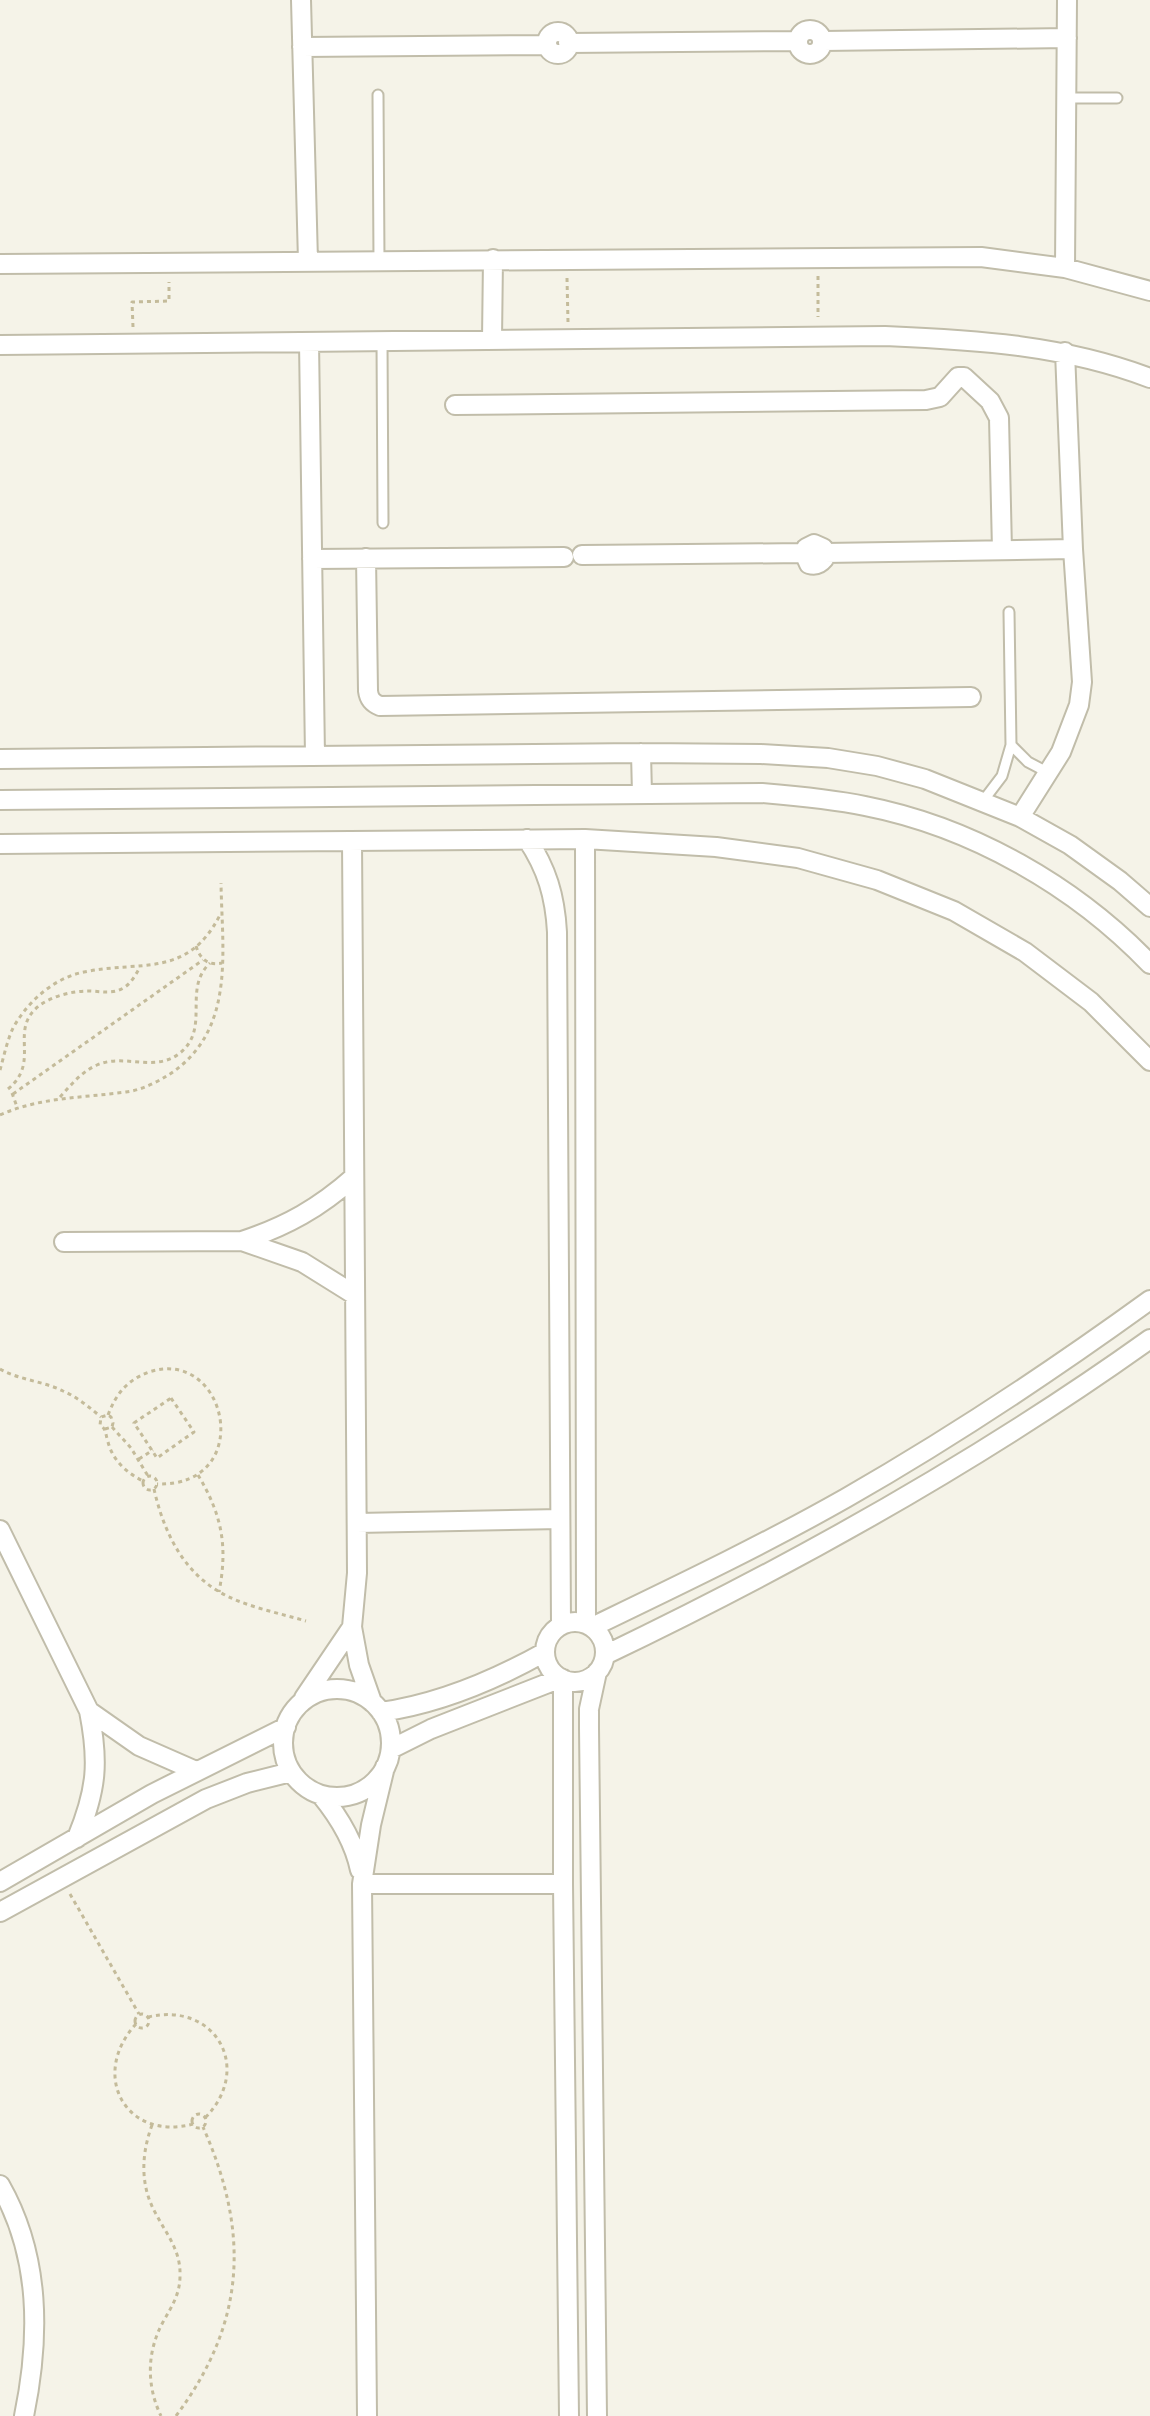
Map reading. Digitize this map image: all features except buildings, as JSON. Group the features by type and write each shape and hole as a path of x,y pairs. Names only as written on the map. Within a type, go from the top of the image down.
{"street":[{"path":"301,0 308,261"},
{"path":"1065,268 1067,0"},
{"path":"302,47 547,45 558,54 567,49 568,43 798,41 800,48 811,54 817,52 823,41 1067,38"},
{"path":"0,264 981,257 1065,268 1150,291"},
{"path":"492,339 493,259"},
{"path":"0,345 885,336 979,340 1065,352 1119,366 1150,378"},
{"path":"309,342 315,756"},
{"path":"1020,817 1049,773 1071,727 1079,705 1082,682 1065,352"},
{"path":"455,405 933,399 940,397 958,377 964,377 990,401 999,418 1002,550"},
{"path":"312,559 804,553 809,564 815,565 820,563 825,553 1073,549"},
{"path":"366,558 368,691 369,698 380,706 971,697"},
{"path":"641,753 642,794"},
{"path":"0,759 641,753 828,758 877,766 925,779 1020,817 1070,845 1150,907"},
{"path":"0,800 762,793 822,798 867,806 940,827 997,853 1047,881 1094,914 1150,964"},
{"path":"527,839 541,860 556,907 561,1625"},
{"path":"585,839 589,1625"},
{"path":"0,844 585,839 716,847 798,858 877,880 954,911 1025,952 1091,1002 1150,1061"},
{"path":"352,841 357,1523 352,1627 359,1665 377,1707 388,1723 388,1758 371,1825 362,1884"},
{"path":"64,1242 242,1241 303,1217 330,1199 354,1177"},
{"path":"242,1241 302,1262 355,1295"},
{"path":"589,1625 762,1543 859,1490 1007,1400 1150,1300"},
{"path":"352,1627 296,1708 286,1727 283,1742 291,1772 310,1790 321,1795 351,1795 365,1789 377,1780 388,1758 431,1729 562,1679 581,1681 601,1664 863,1522 1029,1422 1150,1339"},
{"path":"357,1523 560,1519"},
{"path":"0,1530 89,1711 95,1743 95,1776 89,1808 77,1838"},
{"path":"562,1679 552,1672 547,1663 546,1641 561,1625 577,1622 589,1625 600,1634 604,1644 590,1700 589,1728 597,2416"},
{"path":"296,1708 309,1697 325,1690 358,1693 377,1707 409,1707 506,1672 545,1652"},
{"path":"562,1679 569,2416"},
{"path":"89,1711 139,1746 196,1771"},
{"path":"0,1882 196,1771 286,1727"},
{"path":"0,1912 206,1799 247,1783 291,1772"},
{"path":"321,1795 337,1814 349,1836 358,1859 362,1884 367,2416"},
{"path":"362,1884 563,1884"},
{"path":"0,2185 18,2223 29,2259 34,2296 32,2377 24,2416"}],"lane":[{"path":"378,95 379,260"},
{"path":"1066,98 1117,98"},
{"path":"382,341 383,523"},
{"path":"983,801 1002,776 1011,745 1009,612"},
{"path":"1011,745 1028,762 1049,773"}],"path":[{"path":"818,257 818,336"},
{"path":"566,259 568,338"},
{"path":"133,336 132,302 169,301 168,262"},
{"path":"0,1115 17,1107 59,1099 130,1092 157,1082 181,1067 201,1045 215,1020 222,992 221,883"},
{"path":"0,1070 12,1030 24,1010 40,993 60,980 82,972 160,965 179,957 196,946 222,912"},
{"path":"196,946 203,960 222,963"},
{"path":"13,1094 203,960"},
{"path":"59,1099 85,1071 106,1061 157,1063 179,1054 193,1036 198,1012 195,987 210,963"},
{"path":"8,1089 23,1073 26,1026 39,1006 70,993 114,992 124,988 140,967"},
{"path":"3,1085 13,1094 17,1107"},
{"path":"0,1369 62,1391 83,1402 101,1417"},
{"path":"108,1415 114,1399 125,1385 155,1370 172,1370 189,1375 203,1384 214,1398 221,1414 222,1431 215,1455 198,1475 185,1481 157,1484"},
{"path":"171,1398 194,1432 157,1458 153,1450 134,1423 171,1398"},
{"path":"101,1417 108,1415"},
{"path":"108,1415 113,1420 112,1427 139,1459 148,1476"},
{"path":"101,1417 100,1425 105,1429 108,1442 121,1466 143,1481 146,1489 154,1489"},
{"path":"105,1429 112,1427"},
{"path":"139,1459 153,1450"},
{"path":"198,1475 211,1496 224,1543 224,1568 219,1592"},
{"path":"143,1481 148,1476"},
{"path":"148,1476 155,1477 157,1484 154,1489 169,1537 199,1577 219,1592 306,1621"},
{"path":"62,1880 139,2014 148,2017 177,2014 192,2018 216,2036 227,2064 223,2094 216,2108 205,2118 203,2127 219,2163 230,2201 234,2240 233,2279 226,2318 213,2356 195,2391 176,2416"},
{"path":"139,2014 135,2018 136,2024 142,2028 146,2027 148,2017"},
{"path":"136,2024 124,2037 116,2053 116,2088 124,2104 152,2125 179,2128 193,2124"},
{"path":"193,2124 197,2115 205,2118"},
{"path":"193,2124 197,2128 203,2127"},
{"path":"152,2125 146,2141 144,2178 155,2212 179,2258 180,2275 178,2292 154,2341 150,2362 155,2404 161,2416"}]}
